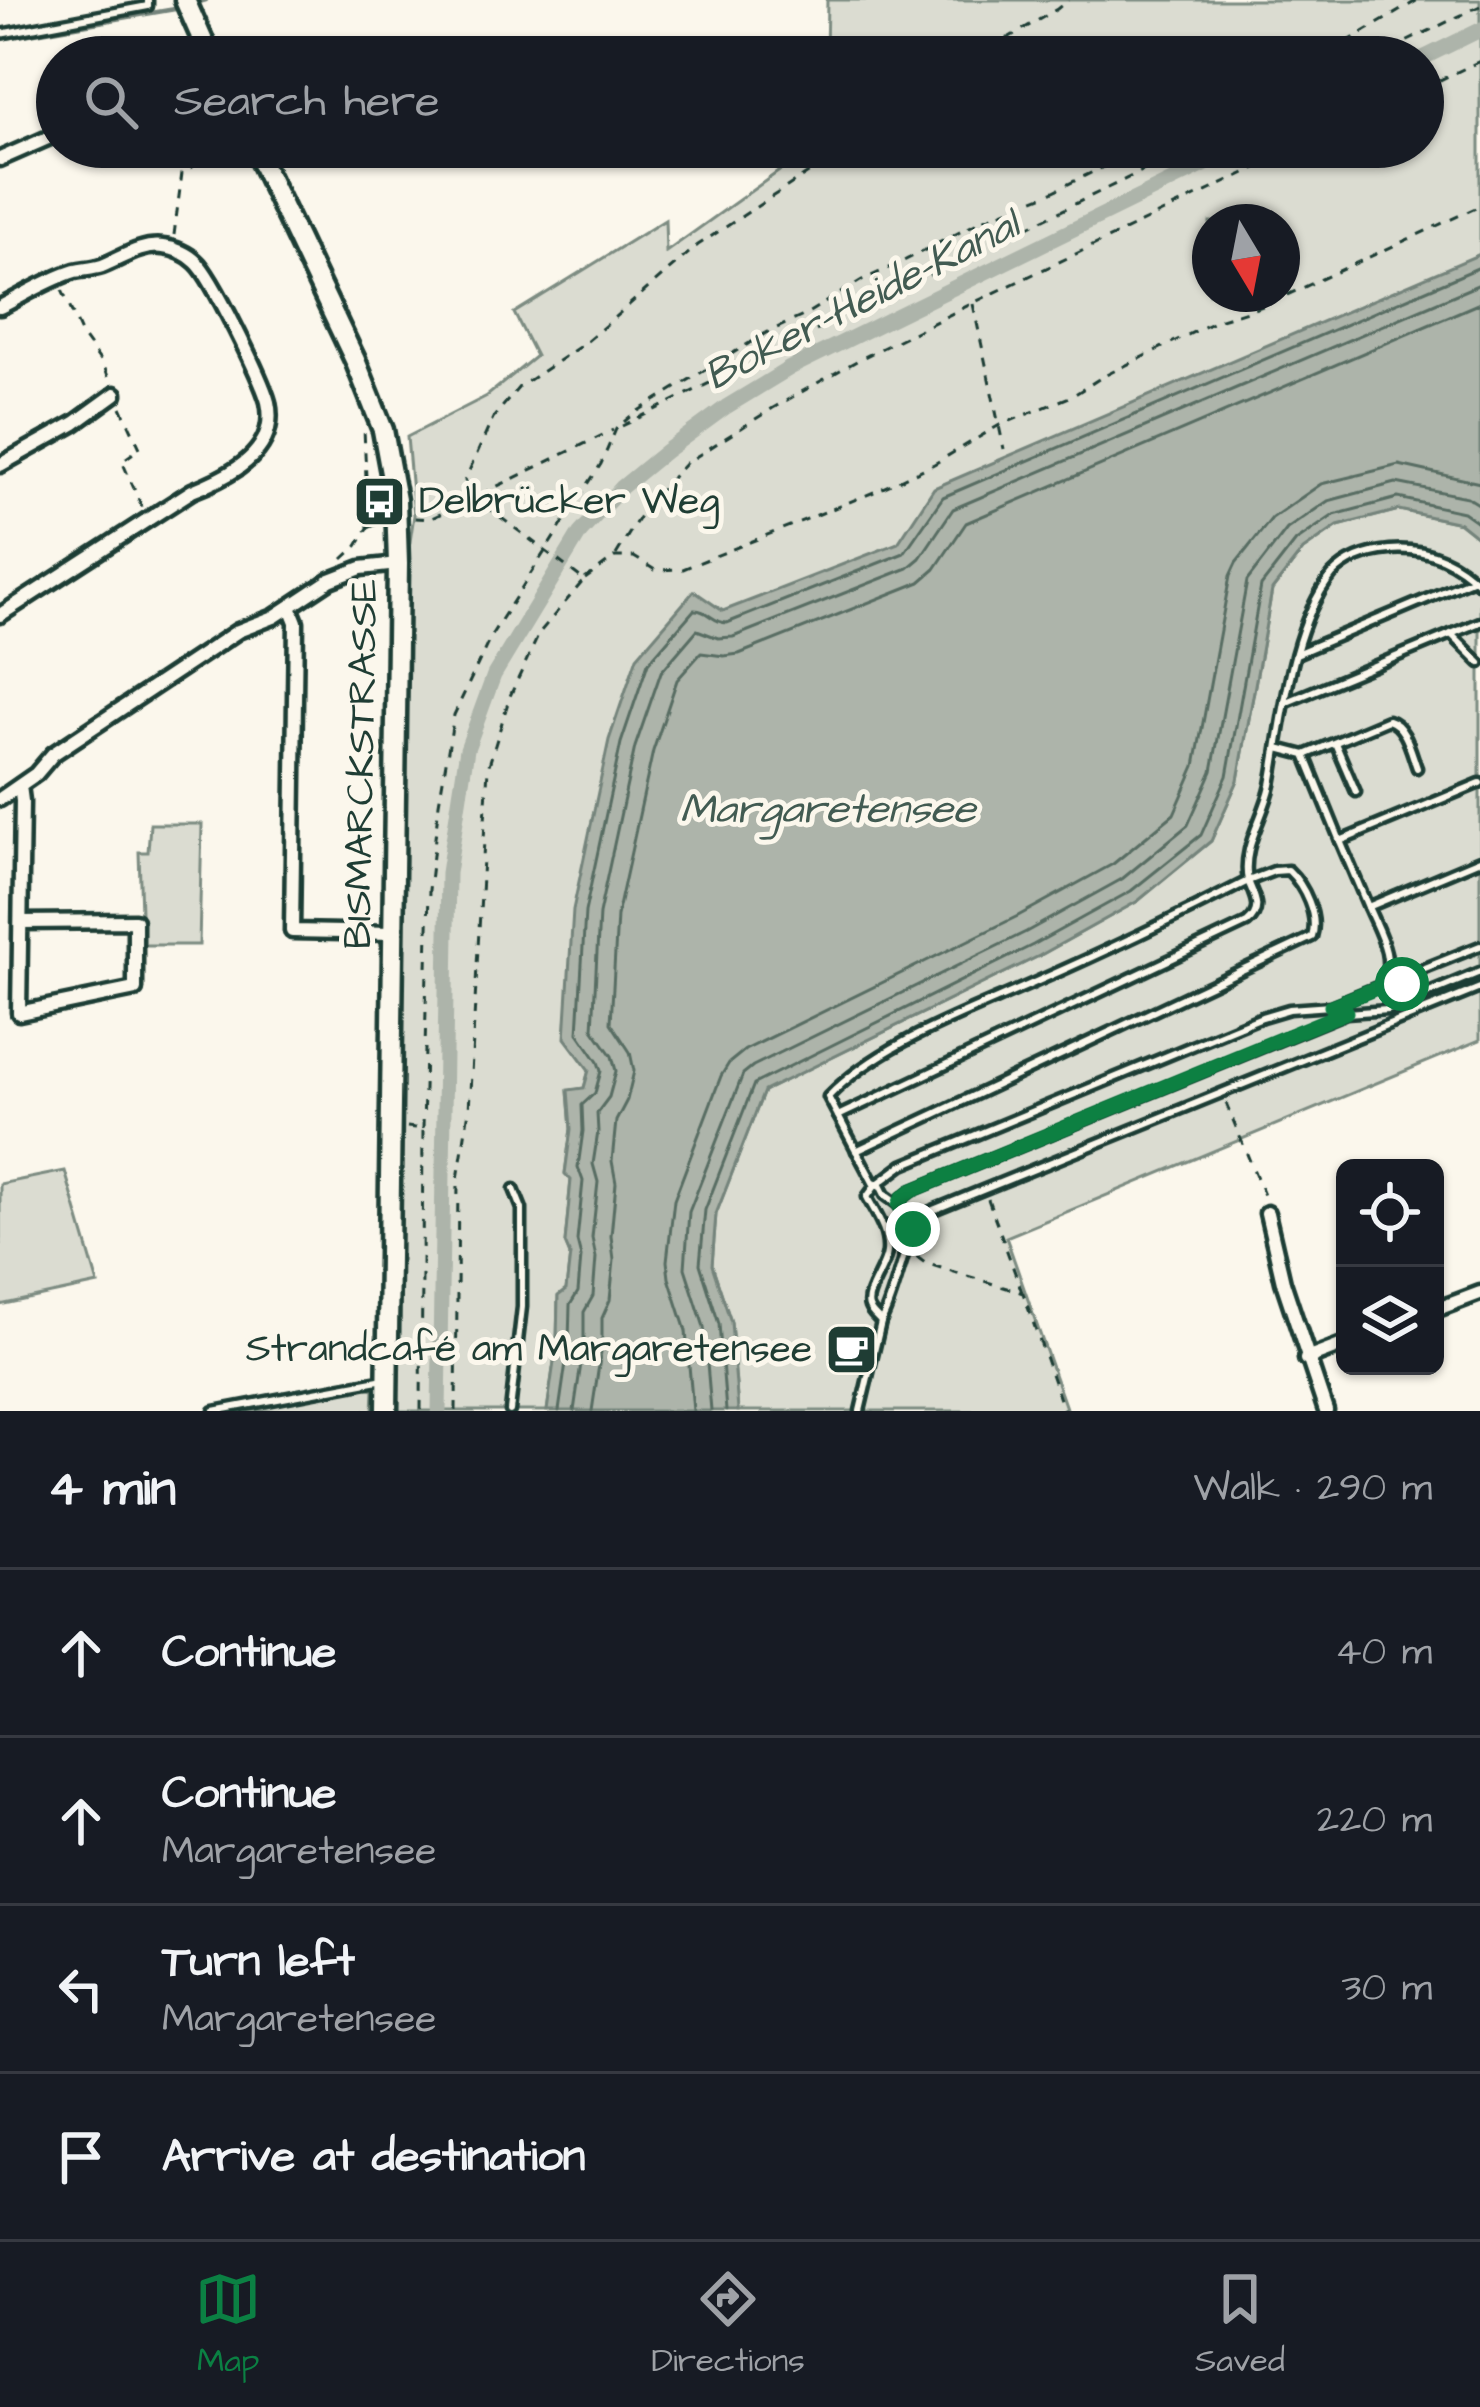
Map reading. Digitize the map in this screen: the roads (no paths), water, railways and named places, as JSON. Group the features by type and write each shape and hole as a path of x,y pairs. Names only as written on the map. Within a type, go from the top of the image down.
{"main road":[{"path":"182,2 199,36"},
{"name":"BISMARCKSTRASSE","path":"264,168 383,430 398,519 387,1411"}],"street":[{"path":"0,159 36,143"},
{"path":"0,307 57,279 140,248 159,246 186,254 205,272 237,334 267,398 269,425 254,456 0,615"},
{"path":"0,465 75,423 115,394"},
{"path":"0,799 36,774 53,754 238,631 274,617 330,580 362,568 398,564"},
{"path":"290,607 296,622 292,931 393,933"},
{"path":"20,786 20,1013 135,989 134,921 21,922"},
{"path":"1268,1213 1306,1358 1326,1411"},
{"path":"1444,1307 1480,1293"},
{"path":"1306,1358 1336,1347"}],"lane":[{"path":"0,34 148,6 148,0"},
{"path":"838,1116 1247,923 1258,910 1245,866 1268,800 1296,654 1321,592 1335,572 1377,551 1426,553 1456,562 1477,582 1296,654"},
{"path":"1287,702 1480,622"},
{"path":"1451,634 1480,663"},
{"path":"1278,748 1305,755 1388,720 1400,726 1417,768"},
{"path":"1336,742 1356,792"},
{"path":"1305,755 1388,955 1382,986"},
{"path":"1340,841 1480,783"},
{"path":"1368,907 1480,860"},
{"path":"856,1151 1312,937 1314,918 1298,880 1288,870 1274,871 870,1061 847,1077 828,1097 856,1151 885,1195 907,1218 921,1215 1480,988"},
{"path":"881,1322 868,1296 887,1250 884,1228 867,1197 903,1166 1262,1017 1289,1009 1331,1006 1480,946"},
{"path":"899,1205 911,1191 1346,1012 1388,1010 1480,972"},
{"path":"1399,979 1420,997"},
{"path":"1331,1006 1346,1012"},
{"path":"511,1411 522,1287 522,1209 514,1189"},
{"path":"860,1411 881,1322 921,1215"},
{"path":"214,1411 388,1378"}],"water":[{"name":"Margaretensee","path":"1480,254 1480,539 1460,523 1399,510 1338,526 1303,550 1272,590 1238,780 1211,841 1138,901 1039,956 764,1091 716,1214 712,1265 731,1322 738,1411 547,1411 558,1296 566,1290 570,1255 565,1243 571,1180 565,1174 571,1129 568,1090 584,1088 589,1070 565,1038 573,910 609,740 637,657 694,591 723,611 898,543 934,488"}],"waterway":[{"path":"199,2 206,0"},
{"path":"0,39 175,9"},
{"name":"Boker-Heide-Kanal","path":"1444,48 1480,30"},
{"name":"Boker-Heide-Kanal","path":"439,1411 448,873 467,749 494,675 580,533 622,487 666,451 790,368 1198,168"},
{"path":"376,1392 376,1411"}],"place":[{"name":"Delbrücker Weg","path":"380,502"},
{"name":"Strandcafé am Margaretensee","path":"851,1350"}]}
